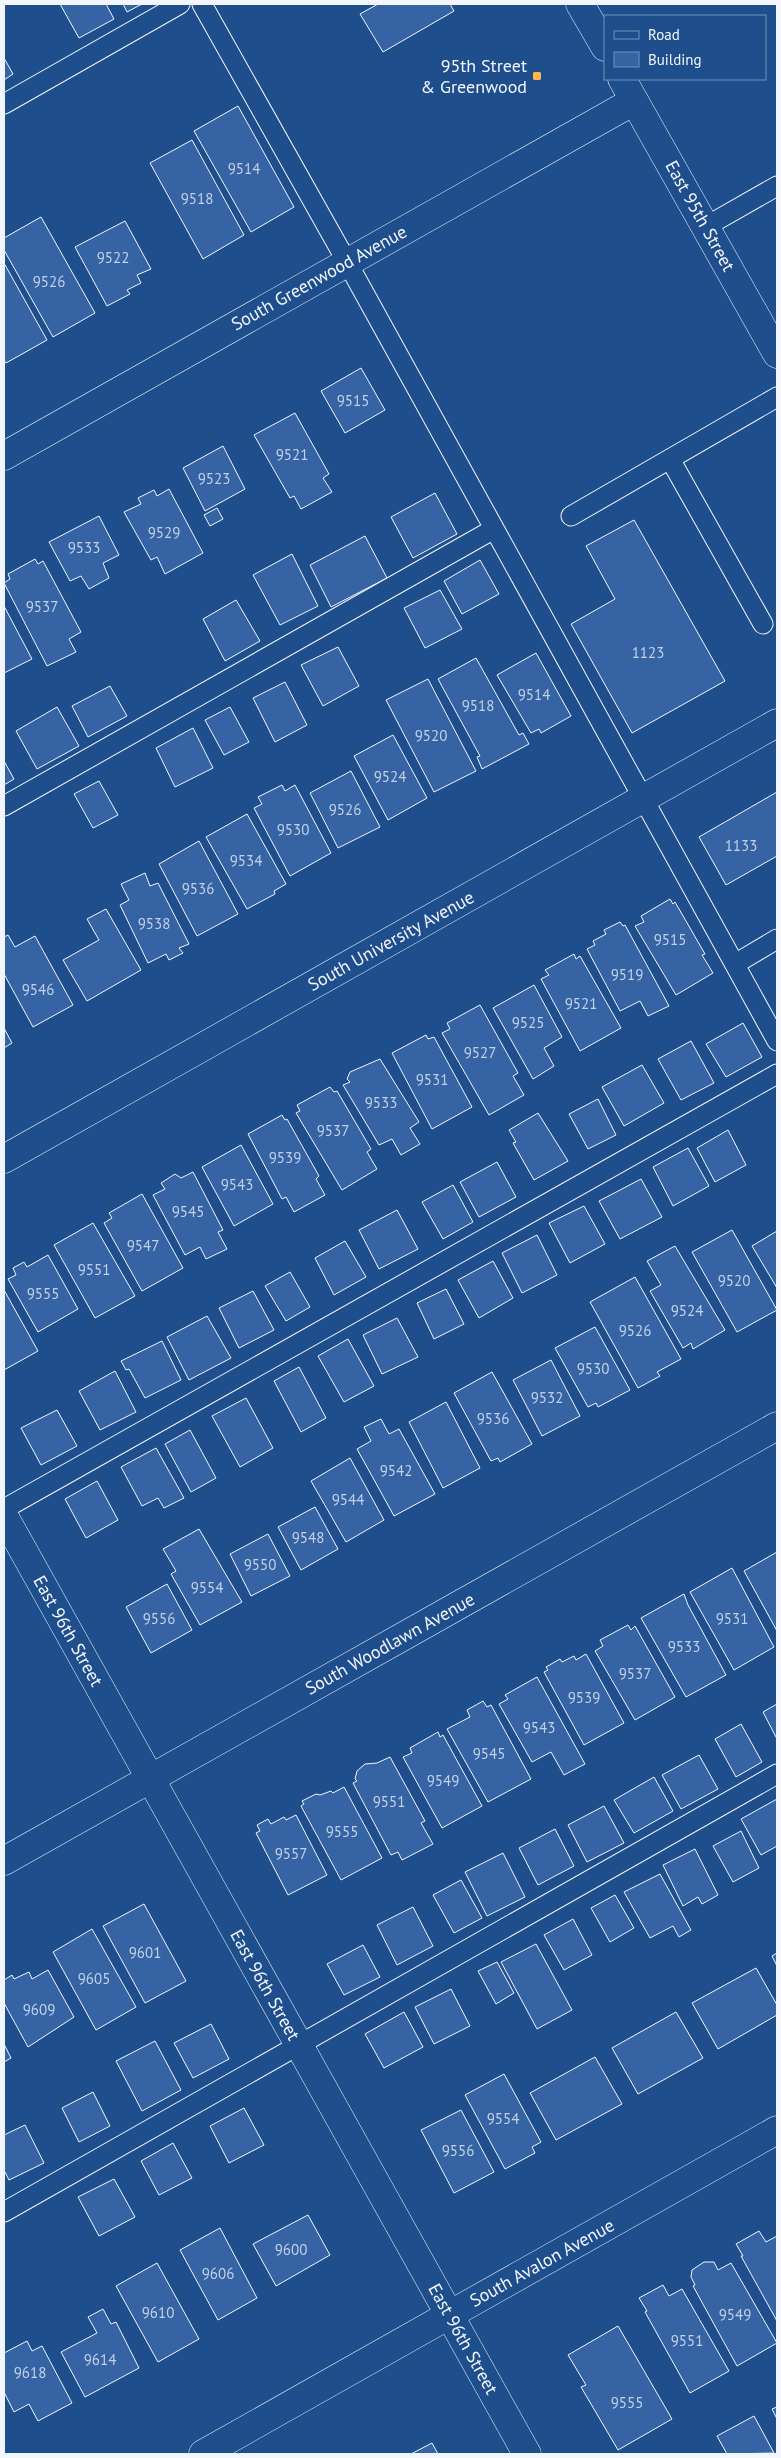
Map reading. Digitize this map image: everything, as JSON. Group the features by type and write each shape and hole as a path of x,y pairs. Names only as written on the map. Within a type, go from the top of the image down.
{"street":[{"path":"580,4 604,45"},
{"name":"South Greenwood Avenue","path":"4,456 347,262 628,90"},
{"name":"East 95th Street","path":"628,90 777,354"},
{"name":"South University Avenue","path":"4,1160 777,723"},
{"name":"South Woodlawn Avenue","path":"4,1861 777,1426"},
{"name":"East 96th Street","path":"4,1516 527,2454"},
{"name":"South Avalon Avenue","path":"203,2454 777,2130"}],"lane":[{"path":"4,104 180,4"},
{"path":"202,4 347,262 777,1041"},
{"path":"705,226 777,186"},
{"path":"571,516 777,397"},
{"path":"670,459 763,624"},
{"path":"4,806 494,529"},
{"path":"735,964 777,939"},
{"path":"4,1509 777,1074"},
{"path":"4,2212 777,1774"}],"building":[{"path":"60,4 106,4 114,19 79,38"},
{"path":"123,4 142,4 127,12"},
{"path":"378,4 450,4 454,11 383,52 360,14"},
{"path":"4,58 13,74 4,80"},
{"path":"238,106 294,207 251,232 194,131"},
{"path":"192,140 244,235 203,259 150,163"},
{"path":"41,217 95,313 53,337 4,250 4,238"},
{"path":"125,221 151,269 137,275 141,283 127,290 130,294 107,306 75,247"},
{"path":"4,263 47,340 6,363 4,360"},
{"path":"361,368 385,410 345,433 321,391"},
{"path":"295,413 329,474 323,478 332,492 301,509 294,496 290,498 254,435"},
{"path":"223,446 245,489 205,511 183,468"},
{"path":"169,489 203,553 165,574 157,557 151,560 124,512 141,504 138,498 154,490 157,496"},
{"path":"435,493 457,534 413,558 391,517"},
{"path":"217,508 223,519 210,526 204,515"},
{"path":"99,516 119,555 103,563 109,578 89,589 81,576 70,581 49,542"},
{"path":"634,520 725,681 632,733 571,624 615,599 586,546"},
{"path":"365,536 387,578 331,607 310,565"},
{"path":"292,554 318,606 280,625 253,575"},
{"path":"35,559 38,564 43,561 81,632 69,639 76,652 47,666 4,583 10,579 8,574"},
{"path":"480,560 499,594 462,614 444,581"},
{"path":"440,590 462,629 425,648 404,608"},
{"path":"236,600 260,641 225,661 203,619"},
{"path":"4,606 32,659 4,673"},
{"path":"338,647 359,686 323,706 301,665"},
{"path":"536,653 571,716 541,733 539,729 531,733 497,675"},
{"path":"476,658 519,735 523,733 529,744 482,769 477,757 480,756 438,679"},
{"path":"428,679 476,771 434,792 386,700"},
{"path":"285,682 307,725 275,742 253,698"},
{"path":"110,686 127,716 88,737 72,706"},
{"path":"57,707 79,746 37,769 16,731"},
{"path":"230,707 249,742 224,755 205,720"},
{"path":"193,728 213,768 175,787 156,748"},
{"path":"393,735 427,798 388,820 354,756"},
{"path":"4,761 14,779 4,785"},
{"path":"351,771 380,827 338,848 310,793"},
{"path":"99,781 118,815 93,828 74,794"},
{"path":"282,785 285,791 295,785 331,853 290,876 254,808 262,804 258,797"},
{"path":"777,792 777,856 726,885 699,837"},
{"path":"247,814 286,884 274,891 275,894 247,909 206,837"},
{"path":"199,841 238,914 197,936 159,864"},
{"path":"145,873 150,886 158,883 189,944 179,948 183,953 169,960 166,954 148,963 120,905 129,900 121,884"},
{"path":"670,899 673,904 675,902 705,954 702,955 713,973 676,995 635,926 644,922 641,916"},
{"path":"106,909 141,970 87,1001 63,960 99,940 87,919"},
{"path":"620,922 623,926 625,925 669,1006 648,1016 640,1001 620,1011 587,949 595,945 593,941 606,934 604,930"},
{"path":"8,935 15,947 35,936 73,1005 33,1027 4,974 4,937"},
{"path":"574,954 576,959 580,956 621,1028 580,1051 541,979 549,975 545,970"},
{"path":"534,985 562,1037 544,1048 554,1066 533,1079 493,1008"},
{"path":"480,1005 518,1073 513,1076 524,1095 489,1115 442,1033 450,1029 447,1023"},
{"path":"743,1023 762,1057 726,1077 706,1044"},
{"path":"4,1028 12,1043 4,1048"},
{"path":"426,1035 428,1039 434,1037 472,1107 432,1129 392,1053"},
{"path":"691,1041 714,1083 681,1100 658,1059"},
{"path":"380,1059 419,1122 410,1128 420,1144 401,1155 392,1139 379,1145 343,1085 350,1082 347,1079 350,1072"},
{"path":"642,1065 664,1103 624,1126 602,1087"},
{"path":"330,1087 334,1092 337,1091 371,1149 367,1152 377,1169 342,1190 296,1113 300,1111 297,1105"},
{"path":"598,1099 616,1135 588,1149 569,1114"},
{"path":"538,1113 568,1161 534,1180 513,1143 516,1142 509,1130"},
{"path":"282,1115 285,1120 287,1119 319,1176 316,1179 325,1195 294,1212 286,1197 282,1199 248,1134"},
{"path":"728,1130 746,1165 715,1182 697,1148"},
{"path":"241,1145 273,1204 234,1226 202,1167"},
{"path":"688,1148 709,1186 673,1206 653,1167"},
{"path":"497,1162 516,1197 479,1217 460,1182"},
{"path":"193,1172 223,1230 218,1232 227,1249 206,1259 200,1247 185,1255 153,1195 165,1189 161,1183 175,1174 181,1178"},
{"path":"641,1179 662,1217 620,1239 599,1201"},
{"path":"453,1185 473,1222 443,1239 422,1202"},
{"path":"142,1194 183,1268 142,1291 104,1223 112,1218 109,1213"},
{"path":"584,1206 605,1244 570,1263 549,1223"},
{"path":"397,1210 418,1249 379,1269 359,1230"},
{"path":"93,1223 135,1296 95,1318 54,1245"},
{"path":"732,1230 777,1310 737,1332 692,1252"},
{"path":"777,1231 777,1288 752,1246"},
{"path":"537,1235 557,1275 522,1293 502,1253"},
{"path":"345,1241 366,1277 334,1295 315,1258"},
{"path":"675,1246 725,1330 693,1349 691,1343 683,1348 650,1291 661,1285 647,1261"},
{"path":"48,1255 78,1309 38,1332 8,1279 16,1275 13,1268 24,1262 27,1267"},
{"path":"493,1261 513,1298 479,1318 458,1280"},
{"path":"290,1272 310,1307 286,1321 265,1286"},
{"path":"635,1277 681,1359 657,1372 660,1376 638,1388 590,1302"},
{"path":"446,1289 464,1324 434,1339 417,1303"},
{"path":"4,1290 38,1351 4,1370"},
{"path":"253,1291 274,1330 239,1348 219,1308"},
{"path":"207,1316 231,1358 189,1380 167,1337"},
{"path":"397,1318 418,1357 382,1374 363,1335"},
{"path":"595,1327 630,1390 598,1407 596,1403 588,1407 555,1348"},
{"path":"348,1339 374,1386 344,1402 318,1356"},
{"path":"162,1341 181,1380 145,1398 129,1369 126,1370 121,1361"},
{"path":"551,1360 580,1416 542,1436 513,1380"},
{"path":"299,1367 326,1418 301,1432 274,1381"},
{"path":"115,1371 136,1412 100,1430 79,1391"},
{"path":"492,1372 532,1444 500,1462 498,1458 491,1461 454,1393"},
{"path":"246,1398 273,1448 240,1467 212,1416"},
{"path":"446,1402 480,1468 443,1488 409,1422"},
{"path":"57,1410 77,1446 41,1465 21,1428"},
{"path":"381,1419 389,1434 399,1429 435,1494 394,1516 357,1449 371,1441 364,1427"},
{"path":"190,1430 216,1478 191,1492 165,1444"},
{"path":"156,1448 184,1498 164,1508 158,1498 142,1506 121,1467"},
{"path":"350,1458 384,1520 346,1542 311,1481"},
{"path":"97,1481 118,1520 86,1538 65,1499"},
{"path":"315,1507 338,1549 301,1570 278,1527"},
{"path":"199,1529 242,1602 200,1625 171,1574 176,1571 163,1549"},
{"path":"268,1534 290,1576 251,1596 230,1554"},
{"path":"777,1552 777,1631 744,1571"},
{"path":"732,1568 774,1647 734,1670 690,1592"},
{"path":"167,1584 192,1630 151,1653 126,1607"},
{"path":"684,1594 688,1605 726,1675 686,1697 641,1618"},
{"path":"628,1625 631,1630 635,1626 675,1697 635,1720 595,1651 603,1646 600,1640"},
{"path":"586,1654 624,1723 584,1745 544,1672 548,1670 546,1667 560,1659 562,1662 574,1656 576,1660"},
{"path":"537,1677 585,1764 564,1775 551,1752 532,1762 499,1704 508,1699 505,1695"},
{"path":"483,1701 487,1707 491,1705 531,1779 488,1802 447,1729 470,1717 467,1710"},
{"path":"777,1704 777,1739 763,1712"},
{"path":"741,1724 762,1762 736,1777 715,1739"},
{"path":"438,1732 440,1737 443,1735 482,1806 442,1828 403,1757 412,1753 410,1748"},
{"path":"699,1755 718,1789 681,1809 662,1775"},
{"path":"390,1757 425,1821 421,1823 433,1844 402,1860 398,1852 391,1855 353,1783 357,1781 355,1779 357,1771 365,1764 377,1763"},
{"path":"654,1777 673,1811 634,1833 614,1800"},
{"path":"344,1787 382,1858 341,1880 301,1806 304,1804 302,1801 316,1794 320,1795 331,1791 333,1793"},
{"path":"777,1799 777,1846 761,1855 741,1819"},
{"path":"604,1806 624,1843 587,1862 568,1825"},
{"path":"296,1815 327,1875 288,1895 256,1833 260,1831 257,1825 268,1819 271,1824 284,1817 286,1820"},
{"path":"555,1829 574,1866 538,1885 519,1848"},
{"path":"741,1831 759,1868 733,1882 713,1846"},
{"path":"695,1849 718,1895 702,1904 698,1897 683,1906 663,1865"},
{"path":"503,1853 525,1897 487,1916 465,1872"},
{"path":"660,1874 691,1930 679,1937 673,1926 650,1938 624,1892"},
{"path":"461,1880 482,1918 454,1933 433,1895"},
{"path":"615,1895 634,1928 610,1942 591,1908"},
{"path":"144,1904 186,1981 145,2003 103,1926"},
{"path":"413,1907 433,1946 397,1965 377,1925"},
{"path":"573,1919 592,1955 564,1970 544,1935"},
{"path":"92,1929 136,2007 96,2030 53,1952"},
{"path":"536,1944 572,2010 537,2029 501,1962"},
{"path":"363,1945 380,1977 344,1995 327,1964"},
{"path":"777,1953 777,1966 772,1956"},
{"path":"497,1962 514,1993 496,2004 478,1971"},
{"path":"756,1968 777,2005 777,2015 718,2049 692,2003"},
{"path":"48,1970 74,2017 28,2047 4,2003 4,1980 12,1975 14,1979 29,1972 32,1979"},
{"path":"451,1989 470,2026 434,2044 415,2007"},
{"path":"404,2012 423,2047 384,2068 365,2034"},
{"path":"676,2012 703,2058 638,2094 612,2048"},
{"path":"211,2024 229,2059 193,2078 174,2043"},
{"path":"155,2041 181,2090 142,2111 116,2061"},
{"path":"4,2044 11,2058 4,2062"},
{"path":"595,2057 622,2104 556,2140 530,2093"},
{"path":"504,2074 541,2142 532,2147 535,2153 505,2169 465,2095"},
{"path":"93,2092 110,2126 79,2142 62,2108"},
{"path":"244,2108 264,2145 229,2163 210,2126"},
{"path":"461,2110 494,2172 454,2193 421,2130"},
{"path":"25,2125 44,2163 9,2180 4,2170 4,2135"},
{"path":"173,2143 192,2178 159,2195 141,2161"},
{"path":"114,2179 135,2217 99,2236 78,2197"},
{"path":"308,2215 330,2255 276,2286 253,2244"},
{"path":"220,2228 257,2298 218,2320 180,2250"},
{"path":"759,2231 766,2242 777,2236 777,2321 736,2244"},
{"path":"704,2262 714,2262 718,2270 731,2263 777,2343 737,2366 693,2286 695,2285 691,2277 692,2270"},
{"path":"157,2263 199,2339 158,2362 116,2286"},
{"path":"663,2285 669,2296 682,2289 729,2371 690,2393 639,2298"},
{"path":"103,2309 111,2324 116,2322 139,2368 85,2397 61,2352 97,2333 88,2317"},
{"path":"618,2326 672,2419 618,2450 581,2387 586,2385 568,2355"},
{"path":"27,2341 32,2351 42,2346 72,2403 38,2421 29,2404 14,2412 4,2392 4,2353"},
{"path":"777,2407 777,2419 772,2409"},
{"path":"754,2416 774,2453 727,2454 717,2436"},
{"path":"432,2443 438,2454 411,2454"}],"place":[{"name":"95th Street & Greenwood","path":"537,76"}]}
